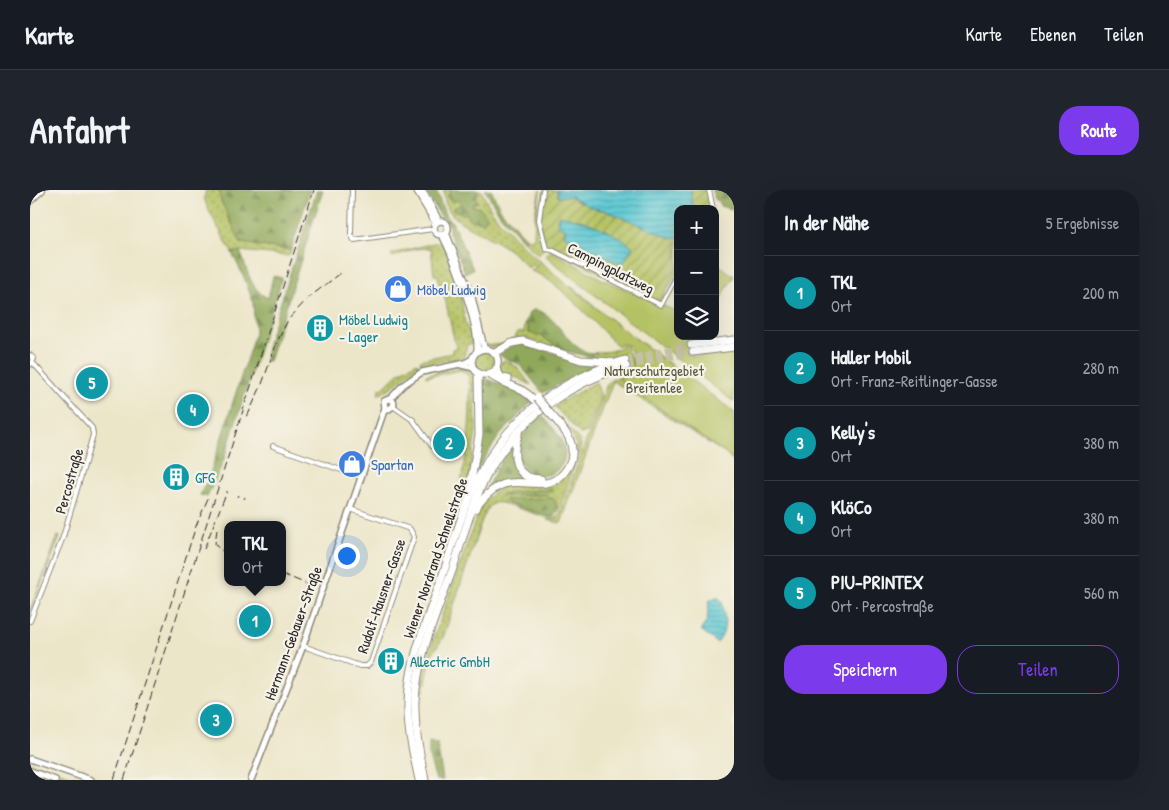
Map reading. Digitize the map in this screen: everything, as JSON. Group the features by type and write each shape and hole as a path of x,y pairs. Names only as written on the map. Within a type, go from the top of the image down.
{"highway":[{"path":"734,340 692,348 734,347"},
{"path":"495,353 512,343 523,341 581,360 623,362"},
{"name":"Wiener Nordrand Schnellstraße","path":"420,779 416,726 418,678 426,645 472,513 488,474 520,430 565,392 623,362"},
{"name":"Wiener Nordrand Schnellstraße","path":"420,779 408,716 410,682 418,648 469,498 490,456 528,412 549,394 573,380 623,362"},
{"path":"472,513 489,492 498,486 515,482 550,482 559,478 567,470 572,457 571,443 524,384 501,376 496,369"},
{"path":"469,498 480,425 476,370"},
{"path":"489,374 502,382 521,388 535,399"},
{"path":"520,430 513,452 516,464 521,471 539,479 557,473 565,463 567,448 562,436 546,412"}],"main road":[{"path":"30,201 42,190"},
{"path":"416,190 436,224"},
{"path":"422,190 436,224 437,234 444,234"},
{"path":"436,224 447,224 444,234 475,332 476,351 472,359 476,370 489,374 496,369 498,359 495,353 484,348 476,351"},
{"path":"444,234 472,298 484,348"},
{"path":"30,760 91,780"},
{"path":"30,770 55,780"}],"street":[{"path":"352,190 351,234 354,240 436,224"},
{"name":"Campingplatzweg","path":"543,190 539,220 546,249 552,250 661,305 674,281"},
{"path":"709,190 713,205"},
{"path":"30,355 34,359 32,364"},
{"name":"Hermann-Gebauer-Straße","path":"251,780 303,646 385,408 384,401 391,398 403,385 422,372 458,365 472,359"},
{"name":"Percostraße","path":"30,621 64,537 93,435 92,428 32,364"},
{"name":"Hermann-Gebauer-Straße","path":"458,365 476,370"},
{"path":"391,398 394,403 393,406"},
{"path":"385,408 389,409 393,406"},
{"path":"393,406 413,420 432,443 432,446"},
{"path":"273,446 361,477"},
{"name":"Rudolf-Hausner-Gasse","path":"303,646 367,666 371,662 414,537 410,529 350,509"}],"green space":[{"path":"206,190 219,190 221,201 241,243 291,250 289,256 240,251 232,253 208,209 204,198"},
{"path":"219,190 310,190 291,250 241,243 221,201"},
{"path":"317,190 323,190 269,361 265,361 268,342"},
{"path":"424,190 436,190 446,217 452,222 473,269 465,273 449,232 449,224 442,218"},
{"path":"444,190 451,190 452,202 457,200 462,204 452,209 487,216 480,208 472,206 478,201 475,198 479,192 475,190 481,190 495,215 514,237 556,277 590,301 616,335 612,339 601,328 589,310 532,264 530,267 527,267 507,249 453,216 448,209"},
{"path":"451,190 475,190 479,192 475,198 478,203 475,202 472,206 480,208 487,216 484,222 470,220 467,214 462,214 452,209 462,204 457,200 452,202 447,196"},
{"path":"485,190 491,190 501,210 524,236 525,242 501,216"},
{"path":"540,190 537,214 544,248 538,255 525,242 524,236 530,240 534,238 535,212"},
{"path":"544,190 557,190 557,196 571,196 600,210 666,236 674,237 674,278 660,302 549,248 541,227","holes":["558,216 578,219 633,247 622,265 564,234 566,229 557,221"]},
{"path":"691,190 707,190 710,205 693,205"},
{"path":"712,190 734,190 734,210 720,206 720,202 715,199"},
{"path":"442,241 459,283 465,323 475,342 467,345 464,357 422,365 420,360 452,353 452,349 456,348 442,285 439,286 438,275 434,275 431,248 414,249 393,257 391,254"},
{"path":"240,251 253,284 257,290 268,298 273,276 282,278 222,465 207,497 200,495 210,474 255,333 253,302 244,277 232,253"},
{"name":"Naturschutzgebiet Breitenlee","path":"551,251 604,280 674,310 674,340 691,340 693,356 734,351 734,402 561,269 545,255"},
{"name":"Naturschutzgebiet Breitenlee","path":"541,262 612,320 734,412 734,459 628,387 618,378 632,373 633,354 629,346 622,344 618,346 565,293 553,283 531,271"},
{"path":"719,265 734,276 719,302"},
{"path":"533,310 548,316 576,346 583,351 592,353 593,358 563,350 541,336 529,333 528,324 525,324 529,313"},
{"name":"Naturschutzgebiet Breitenlee","path":"610,319 631,336 628,341 634,337 734,412 734,462 726,454 613,381 561,523 547,520 556,519 560,513 606,386 611,380 635,371 631,346 623,342"},
{"path":"528,323 529,333 541,336 563,350 524,338 513,339 518,332 524,332 525,324"},
{"path":"506,343 496,349 485,345 498,345"},
{"path":"520,343 591,364 592,366 543,393 519,364 499,355 512,345"},
{"path":"623,346 627,347 633,365 629,372 623,355 593,358 596,354 592,353 611,351"},
{"path":"485,352 491,355 494,361 491,367 485,370 479,367 476,361 479,355"},
{"path":"505,360 517,367 531,385 518,378 502,374 500,370 501,362"},
{"path":"417,362 419,366 386,391 378,394 380,388 382,389 400,372"},
{"path":"452,368 468,368 475,374 476,432 467,490 443,561 440,560 459,492 467,447 470,401 469,376 461,370 426,377 426,375"},
{"path":"481,377 518,390 531,403 499,436 476,471 482,420"},
{"path":"596,382 601,396 587,432 580,434 554,406"},
{"path":"542,415 559,436 565,454 563,463 557,470 540,476 531,473 523,466 516,454 524,433"},
{"path":"566,425 580,441 581,446 558,512 553,518 548,518 502,503 492,504 488,508 483,517 443,638 432,654 424,692 420,691 429,652 480,507 490,496 503,487 513,485 545,486 559,482 573,466 576,452 575,442"},
{"path":"513,444 512,459 531,479 520,480 485,491 497,468"},
{"path":"553,489 547,495 500,496 511,492"},
{"path":"552,498 556,501 557,508 552,517 507,503 504,500"},
{"path":"58,536 60,537 30,611"},
{"path":"429,741 437,743 443,780 436,780 429,757"},
{"path":"30,762 84,780 62,780 30,768"}],"water":[{"path":"557,190 691,190 693,205 674,205 674,239 604,210 590,207 571,196 558,197"},
{"path":"559,215 598,226 633,247 622,265 564,235 566,229 558,226"},
{"path":"717,597 722,601 725,623 723,633 717,643 701,630 707,621 709,601"}],"tunnel":[{"path":"625,360 691,345"},
{"path":"626,366 693,352"}],"railway":[{"path":"124,780 314,190"},
{"path":"247,417 262,384 277,342 288,320 308,298 341,273"},
{"path":"204,549 227,491"},
{"path":"114,779 196,526 209,496"},
{"path":"217,529 215,544 224,551"},
{"path":"286,576 314,587"}],"place":[{"name":"Möbel Ludwig","path":"398,289"},
{"name":"Möbel Ludwig - Lager","path":"320,328"},
{"name":"PIU-PRINTEX","path":"92,383"},
{"name":"KlöCo","path":"193,410"},
{"name":"Haller Mobil","path":"449,443"},
{"name":"Spartan","path":"352,464"},
{"name":"GFG","path":"176,477"},
{"name":"TKL","path":"255,621"},
{"name":"Allectric GmbH","path":"391,661"},
{"name":"Kelly's","path":"216,720"}]}
